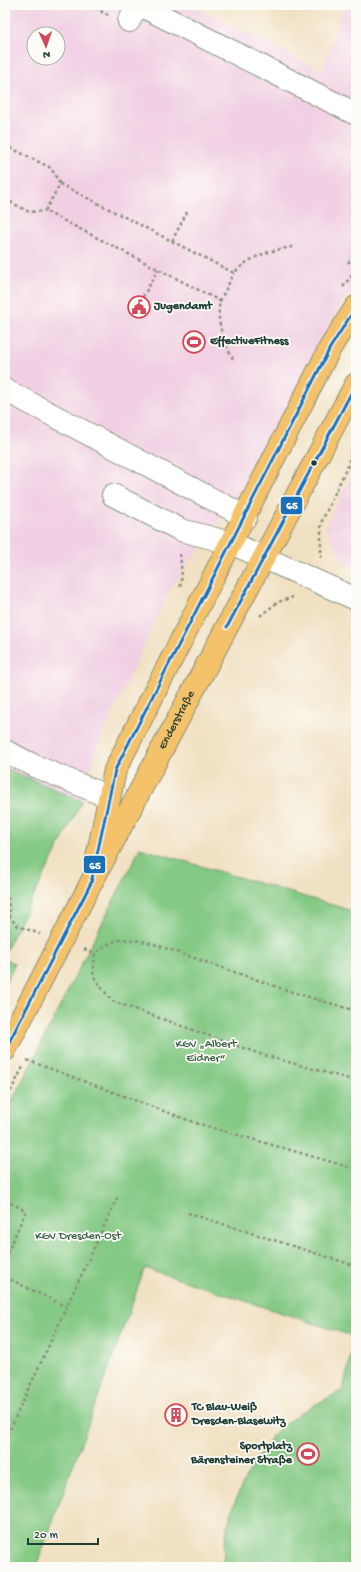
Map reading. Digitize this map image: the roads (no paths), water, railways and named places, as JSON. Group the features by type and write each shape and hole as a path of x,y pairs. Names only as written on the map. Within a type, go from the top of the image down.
{"main road":[{"name":"Enderstraße","path":"92,883 115,770 231,543 246,517 330,348 356,307"},
{"name":"Enderstraße","path":"5,1050 356,384"}],"street":[{"path":"135,10 356,114"},
{"path":"5,390 246,517"},
{"path":"113,495 182,530 231,543 356,599"},
{"path":"5,751 37,767 109,797"}],"place":[{"name":"Jugendamt","path":"139,307"},
{"name":"EffectiveFitness","path":"194,342"},
{"name":"TC Blau-Weiß Dresden-Blasewitz","path":"176,1415"},
{"name":"Sportplatz Bärensteiner Straße","path":"308,1454"}],"park label":[{"name":"KGV „Albert Eidner“","path":"206,1052"},
{"name":"KGV Dresden-Ost","path":"78,1237"}]}
